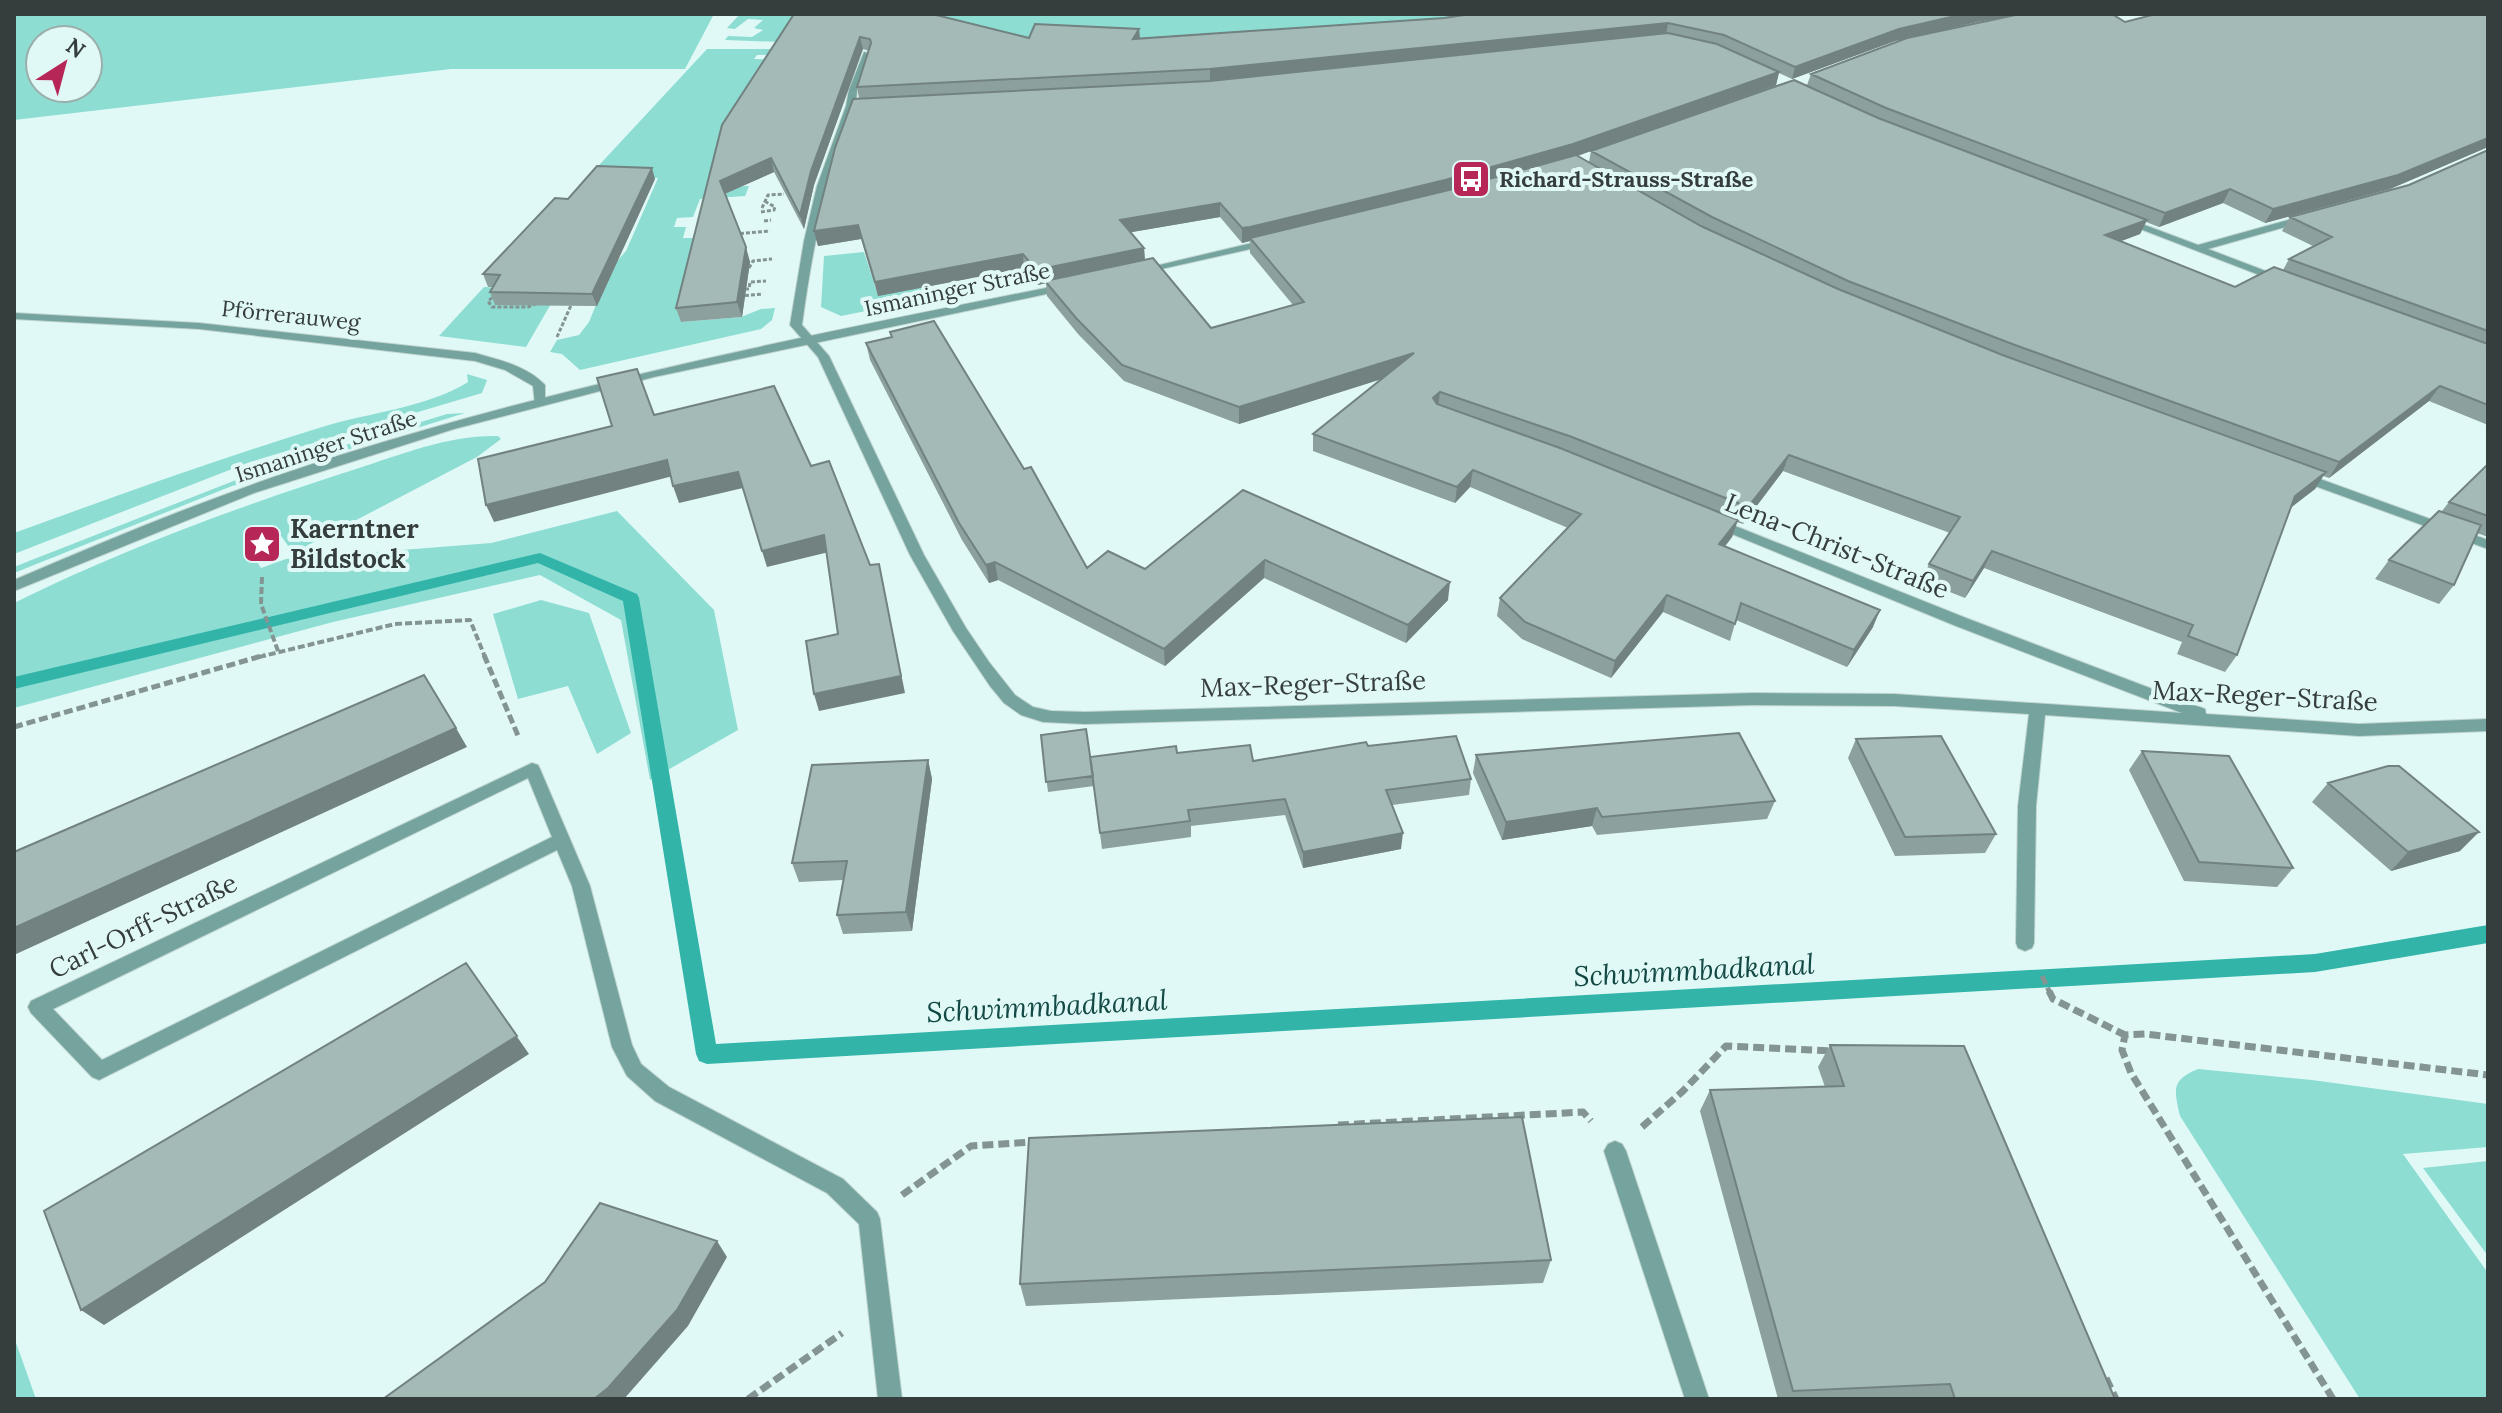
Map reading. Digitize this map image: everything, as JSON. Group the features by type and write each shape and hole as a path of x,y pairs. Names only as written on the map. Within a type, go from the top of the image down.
{"street":[{"path":"806,340 796,325 807,242 836,139 851,106 853,90 867,54"},
{"path":"851,106 881,105"},
{"path":"2196,249 2321,214"},
{"path":"2111,216 2298,287"},
{"path":"1130,273 1276,240"},
{"name":"Ismaninger Straße","path":"14,586 117,541 252,489 539,402 806,340 1082,283"},
{"name":"Pförrerauweg","path":"14,316 199,326 475,357 524,373 539,385 539,402"},
{"name":"Max-Reger-Straße","path":"806,340 823,356 933,586 964,639 1006,694 1020,708 1041,716 1085,718 1754,699 1894,700 2359,730 2488,725"},
{"path":"2282,469 2488,545"},
{"name":"Lena-Christ-Straße","path":"1693,513 1961,622 2215,720"},
{"path":"2025,943 2027,806 2038,709"},
{"path":"532,769 581,886 622,1047 634,1070 662,1094 835,1186 869,1219 890,1399"},
{"name":"Carl-Orff-Straße","path":"532,769 38,1007 99,1071 563,839"},
{"path":"1615,1151 1697,1399"}],"path":[{"path":"766,202 775,207 774,210 761,210 768,195 784,194 791,188"},
{"path":"764,221 771,220"},
{"path":"724,235 770,233"},
{"path":"749,268 753,261"},
{"path":"745,289 749,289 750,282"},
{"path":"503,288 490,298 489,304 528,307 545,300"},
{"path":"732,296 763,294"},
{"path":"557,337 575,303 566,302"},
{"path":"262,577 261,604 278,651"},
{"path":"14,727 278,651 395,624 470,620 532,769"},
{"path":"2053,999 2125,1035 2145,1034 2488,1075"},
{"path":"2125,1035 2122,1050 2131,1073 2333,1399"},
{"path":"1332,1126 1583,1112 1615,1151 1683,1091 1726,1046 1848,1052"},
{"path":"869,1219 971,1146 1034,1142"},
{"path":"748,1399 879,1307"},
{"path":"2103,1371 2116,1399"}],"shaded area":[{"path":"14,14 714,14 685,69 451,69 14,120"},
{"path":"740,14 849,14 810,43 725,40 728,36 752,37 763,30 754,28 763,20 748,19 735,29 727,28"},
{"path":"885,14 1554,14 1032,47"},
{"path":"707,49 803,49 799,54 757,55 754,59 784,60 717,187 749,186 745,196 700,199 693,217 677,218 674,227 686,227 683,238 697,238 681,322 741,317 761,309 775,308 772,320 761,329 580,370 562,354 550,352 557,340 579,335 589,322 611,268 626,251 658,178 589,176"},
{"path":"864,252 877,292 920,285 925,293 938,290 941,296 841,316 821,307 824,256"},
{"path":"484,287 505,288 552,302 526,347 439,336"},
{"path":"467,374 487,380 482,393 250,462 14,554 14,533 283,439 435,398 468,382"},
{"path":"465,413 232,486 14,573 14,567 254,473 447,414"},
{"path":"498,436 501,439 477,457 293,553 277,530 245,543 261,568 286,559 491,543 617,511 714,610 738,730 650,780 621,620 540,575 333,622 14,708 14,603 140,547 269,498 426,446"},
{"path":"541,600 589,613 631,733 597,754 568,686 518,699 493,614"},
{"path":"2198,1069 2312,1080 2488,1104 2488,1147 2403,1154 2488,1273 2488,1399 2360,1399 2180,1116 2177,1087 2183,1077"},
{"path":"2488,1161 2488,1256 2423,1168"},
{"path":"14,1337 36,1399 14,1399"}],"building":[{"path":"794,14 932,14 1029,38 1035,24 1139,29 1133,39 1471,14 1964,14 1899,29 1795,67 1724,35 1668,23 1210,69 857,87 871,43 870,39 860,37 811,171 800,215 771,158 720,181 746,247 737,302 676,308 722,125"},
{"path":"2020,14 2112,14 2125,22 2156,14 2488,14 2488,138 2398,175 2273,209 2230,189 2165,213 1886,108 1811,74 1907,38"},
{"path":"1668,33 1717,44 1779,72 1573,144 1445,180 1250,227 1242,228 1220,203 1120,220 1144,248 1036,270 1023,254 875,282 858,225 814,231 835,148 853,99 1210,81"},
{"path":"1794,80 1878,118 2147,220 2105,235 2235,287 2274,267 2488,344 2488,405 2440,386 2339,462 1848,281 1712,217 1591,151"},
{"path":"2488,150 2488,331 2289,259 2332,237 2290,217 2409,185"},
{"path":"1576,155 1701,226 1838,289 2005,356 2326,472 2295,496 2237,655 2188,636 2193,625 1992,551 1973,581 1929,564 1960,517 1789,455 1748,507 1572,437 1440,392 1433,398 1437,404 1560,448 1738,520 1719,544 1880,610 1854,650 1741,603 1735,624 1667,595 1615,661 1525,622 1500,598 1581,514 1473,470 1457,487 1313,434 1414,353 1239,407 1122,365 1045,281 1153,258 1211,328 1304,302 1250,238 1453,189"},
{"path":"597,166 652,168 592,294 490,292 500,275 483,274 555,198 568,199"},
{"path":"934,321 1024,469 1031,467 1087,568 1108,551 1145,569 1243,490 1450,582 1408,625 1265,560 1164,649 995,562 986,565 959,523 866,343 892,337 890,332"},
{"path":"637,369 654,415 774,386 811,466 829,461 870,565 879,564 901,676 814,694 806,641 838,634 824,535 762,551 738,472 673,486 667,460 486,505 478,459 612,426 597,378"},
{"path":"2488,464 2488,516 2449,502"},
{"path":"2439,511 2481,525 2454,585 2389,560"},
{"path":"424,675 456,728 14,928 14,852"},
{"path":"1086,729 1093,776 1046,782 1041,735"},
{"path":"1739,733 1775,801 1602,817 1597,808 1506,822 1476,755"},
{"path":"1456,736 1471,779 1386,790 1403,833 1303,852 1285,799 1188,810 1190,821 1100,833 1090,757 1176,746 1177,753 1250,745 1253,761 1366,742 1368,746"},
{"path":"1941,736 1996,834 1905,837 1856,739"},
{"path":"2142,751 2229,756 2293,868 2199,862"},
{"path":"928,760 906,912 837,915 847,861 792,863 812,765"},
{"path":"2388,766 2399,766 2479,832 2408,852 2328,783"},
{"path":"466,963 517,1036 81,1310 44,1211"},
{"path":"1830,1045 1964,1046 2115,1399 1955,1399 1950,1384 1793,1391 1710,1090 1844,1086"},
{"path":"1522,1117 1551,1260 1020,1284 1029,1138"},
{"path":"600,1203 717,1241 677,1310 608,1388 594,1399 383,1399 545,1282"}],"waterway":[{"name":"Schwimmbadkanal","path":"14,683 540,558 631,598 707,1054 2315,963 2488,934"}],"place":[{"name":"Richard-Strauss-Straße","path":"1471,179"},
{"name":"Kaerntner Bildstock","path":"262,544"}]}
